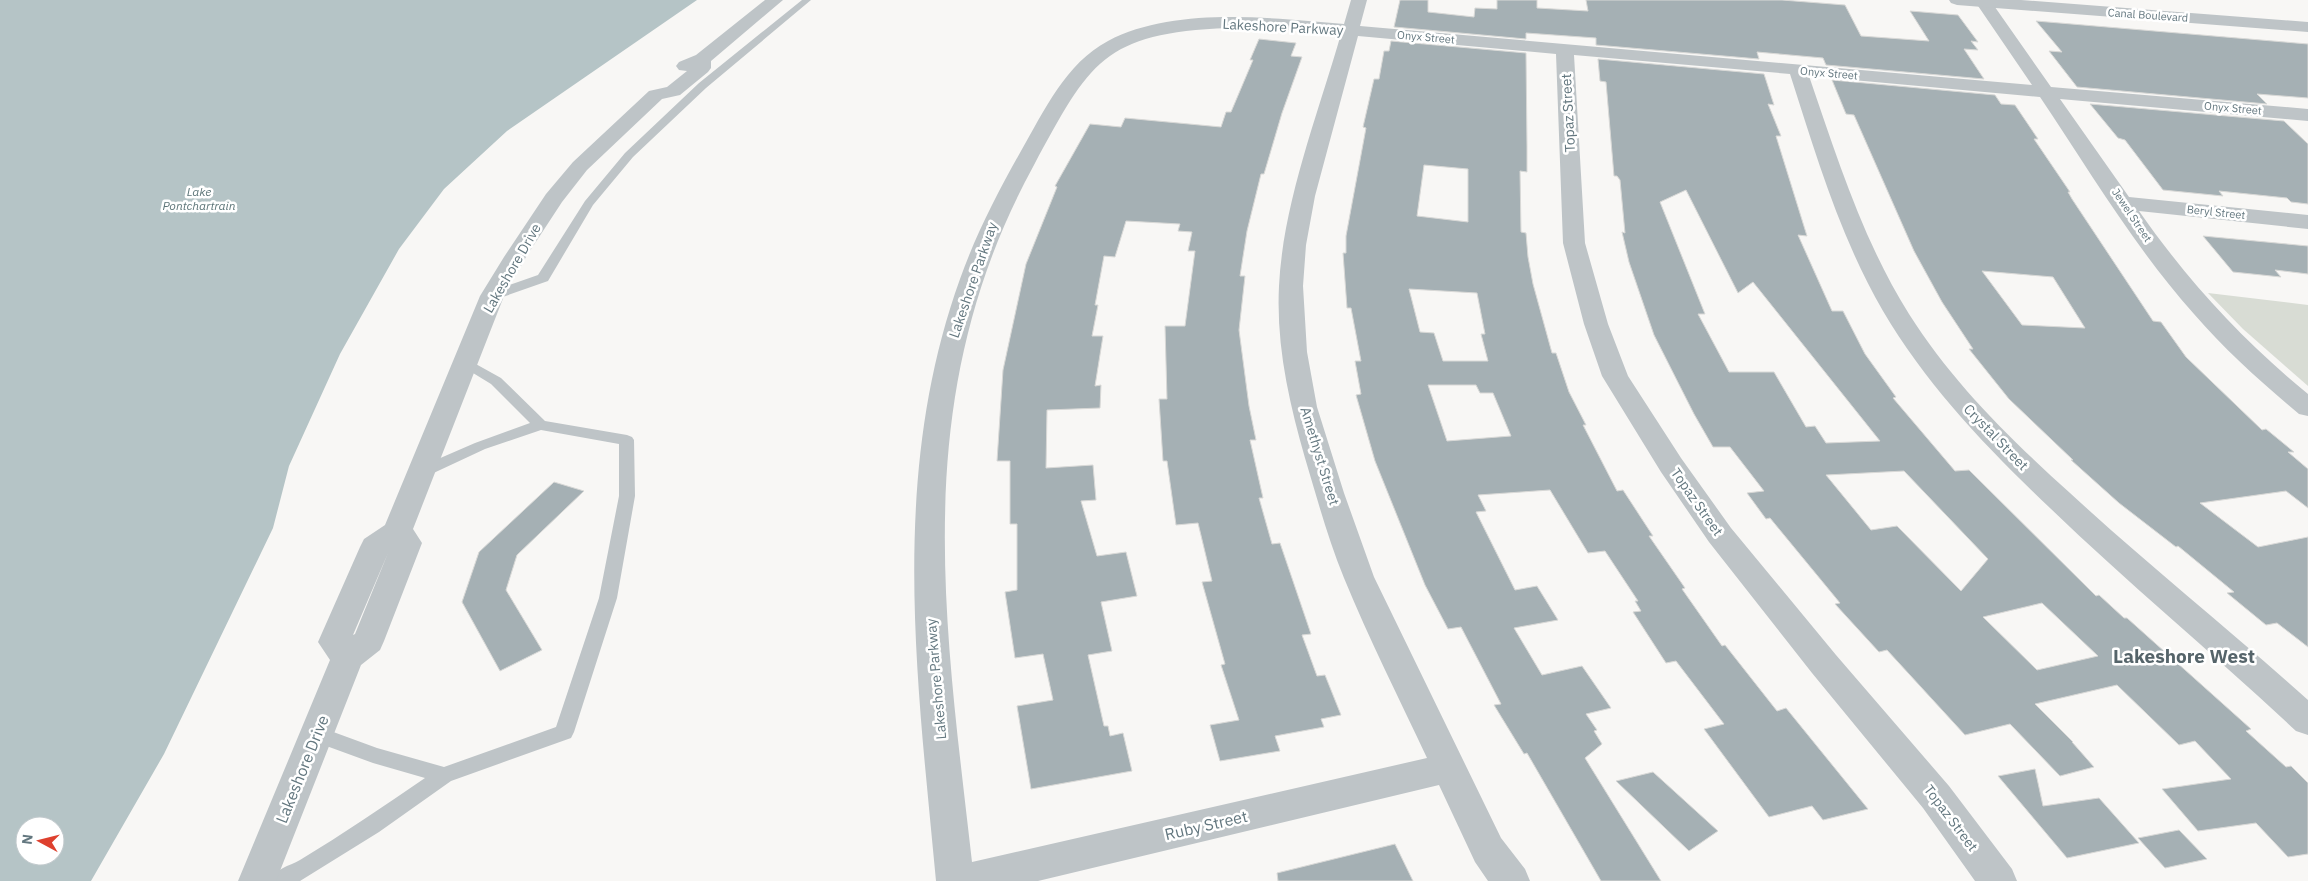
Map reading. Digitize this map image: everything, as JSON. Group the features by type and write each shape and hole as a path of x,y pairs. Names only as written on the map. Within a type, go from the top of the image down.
{"street":[{"name":"Lakeshore Drive","path":"257,881 347,658 368,642 407,543 397,531 492,296 554,199 580,166 656,95 673,91 702,68 702,59 775,0"},
{"name":"Amethyst Street","path":"1359,0 1302,204 1291,286 1294,352 1304,407 1330,493 1360,577 1488,850 1511,881"},
{"name":"Canal Boulevard","path":"1957,0 2308,27"},
{"name":"Jewel Street","path":"1983,1 2125,203 2155,250 2202,309 2260,368 2308,408"},
{"name":"Lakeshore Parkway","path":"956,881 930,627 929,509 936,425 950,348 966,294 994,218 1014,178 1069,89 1098,55 1115,45 1170,28 1224,22 1271,23 1351,30"},
{"name":"Onyx Street","path":"1351,30 2308,115"},
{"name":"Topaz Street","path":"1565,50 1574,243 1596,324 1615,376 1671,465 1720,535 1824,664 1936,797 1998,881"},
{"name":"Crystal Street","path":"1798,70 1846,212 1864,254 1895,312 1919,350 2002,447 2080,521 2308,721"},
{"name":"Beryl Street","path":"2125,203 2308,222"},
{"name":"Ruby Street","path":"965,881 1448,768"}],"lane":[{"path":"492,296 543,278 576,221 607,180 648,136 808,0"},
{"path":"465,362 496,381 540,425"},
{"path":"280,881 305,868 355,836 418,795 444,775 564,732 608,598 627,496 627,440 540,425 480,446 420,473"},
{"path":"317,734 351,745 373,755 444,775"}],"shaded area":[{"path":"2208,293 2308,305 2308,386 2243,329"}],"water":[{"name":"Lake Pontchartrain","path":"0,0 697,0 507,131 444,189 399,249 340,354 289,466 273,528 164,754 91,881 0,881"}],"building":[{"path":"1400,0 1428,0 1428,12 1474,17 1475,8 1497,9 1497,0 1537,0 1537,8 1588,11 1586,0 1782,0 1845,5 1861,36 1929,41 1910,11 1958,15 1978,42 1971,41 1978,50 1964,49 1984,79 1826,65 1823,58 1757,52 1759,59 1596,45 1596,38 1526,33 1526,39 1394,27"},
{"path":"2036,21 2308,44 2308,98 2257,94 2267,104 2077,87 2049,51 2062,52"},
{"path":"1259,39 1296,43 1291,56 1302,57 1282,113 1264,174 1261,174 1247,231 1240,276 1245,276 1239,330 1249,406 1256,440 1250,440 1263,498 1259,498 1272,544 1280,543 1311,634 1302,635 1317,676 1325,675 1341,715 1321,719 1324,727 1275,736 1280,751 1220,761 1210,725 1239,720 1221,665 1225,664 1202,582 1212,581 1198,523 1176,525 1167,461 1163,461 1159,399 1167,399 1165,326 1185,326 1195,251 1188,251 1192,232 1178,231 1180,224 1126,221 1115,257 1104,256 1095,305 1098,305 1092,336 1103,336 1095,386 1101,385 1100,408 1047,410 1046,468 1093,465 1096,500 1081,501 1097,556 1126,552 1137,596 1101,602 1112,651 1088,655 1104,726 1108,726 1110,736 1123,733 1132,771 1031,789 1017,706 1053,700 1043,654 1015,658 1005,592 1017,590 1017,524 1010,524 1010,461 997,461 1003,370 1026,264 1057,187 1055,186 1090,124 1121,127 1125,118 1221,127 1226,112 1231,112 1253,60 1250,60"},
{"path":"1391,41 1526,53 1527,172 1520,171 1521,232 1526,233 1533,284 1552,353 1556,353 1569,392 1586,425 1583,425 1617,491 1623,490 1653,536 1649,536 1685,588 1682,589 1722,646 1725,645 1777,711 1786,708 1868,809 1823,820 1812,806 1769,817 1704,729 1724,724 1676,661 1666,663 1633,612 1641,611 1635,601 1638,601 1605,551 1588,553 1550,490 1478,495 1486,511 1476,512 1515,590 1537,586 1558,620 1514,628 1542,675 1582,666 1611,708 1586,714 1597,730 1594,731 1602,744 1585,758 1661,881 1601,881 1527,753 1524,754 1494,705 1501,704 1461,627 1448,629 1425,585 1375,461 1356,395 1361,394 1355,361 1361,361 1351,308 1347,308 1343,253 1346,253 1346,236 1366,128 1363,127 1374,79 1379,79 1384,51 1389,51","holes":["1424,165 1468,169 1468,222 1417,216","1409,289 1477,293 1485,334 1481,334 1488,361 1443,361 1434,333 1420,332","1428,385 1476,385 1480,393 1493,393 1511,436 1447,441"]},
{"path":"1598,59 1764,74 1774,105 1768,104 1781,136 1776,136 1807,236 1798,235 1832,311 1843,311 1865,354 1896,397 1893,398 1955,471 1969,470 2096,596 2099,595 2124,618 2127,618 2251,729 2246,731 2286,767 2291,766 2308,783 2308,854 2288,857 2256,823 2198,831 2162,789 2231,779 2195,741 2179,745 2117,685 2035,704 2073,742 2094,767 2060,776 2010,724 1965,735 1887,650 1879,652 1835,604 1840,603 1770,518 1766,519 1747,493 1764,491 1730,447 1713,447 1654,335 1629,262 1622,232 1625,233 1620,180 1617,176 1614,176 1606,82 1600,81","holes":["1686,190 1738,293 1753,282 1880,441 1826,443 1815,426 1806,427 1774,372 1729,372 1698,314 1705,314 1660,202","1904,471 1988,559 1961,591 1897,526 1871,530 1826,475","2042,603 2098,656 2037,670 1983,617"]},
{"path":"1832,80 1995,95 2001,104 2015,105 2038,139 2034,139 2070,192 2068,192 2072,199 2153,321 2161,322 2186,357 2262,430 2266,429 2294,452 2288,452 2308,469 2308,508 2286,491 2200,503 2258,547 2308,537 2308,647 2277,623 2266,625 2227,593 2234,592 2178,546 2176,547 2119,503 2071,460 2073,460 2009,399 1969,349 1973,349 1942,302 1914,251 1854,115 1846,114","holes":["1982,271 2053,277 2085,328 2022,325"]},
{"path":"2090,104 2284,121 2308,144 2308,204 2291,202 2287,198 2219,191 2223,196 2163,190 2125,140 2118,138"},
{"path":"2203,236 2308,246 2308,274 2275,270 2281,277 2233,272"},
{"path":"554,482 584,491 517,555 506,590 542,650 500,671 462,602 479,552"},
{"path":"2035,769 2043,806 2099,798 2139,843 2067,858 1998,776"},
{"path":"1653,772 1718,831 1689,851 1616,781"},
{"path":"2179,830 2207,859 2165,868 2138,838"},
{"path":"1395,844 1413,881 1278,881 1277,873"}],"district":[{"name":"Lakeshore West","path":"2184,656"}]}
